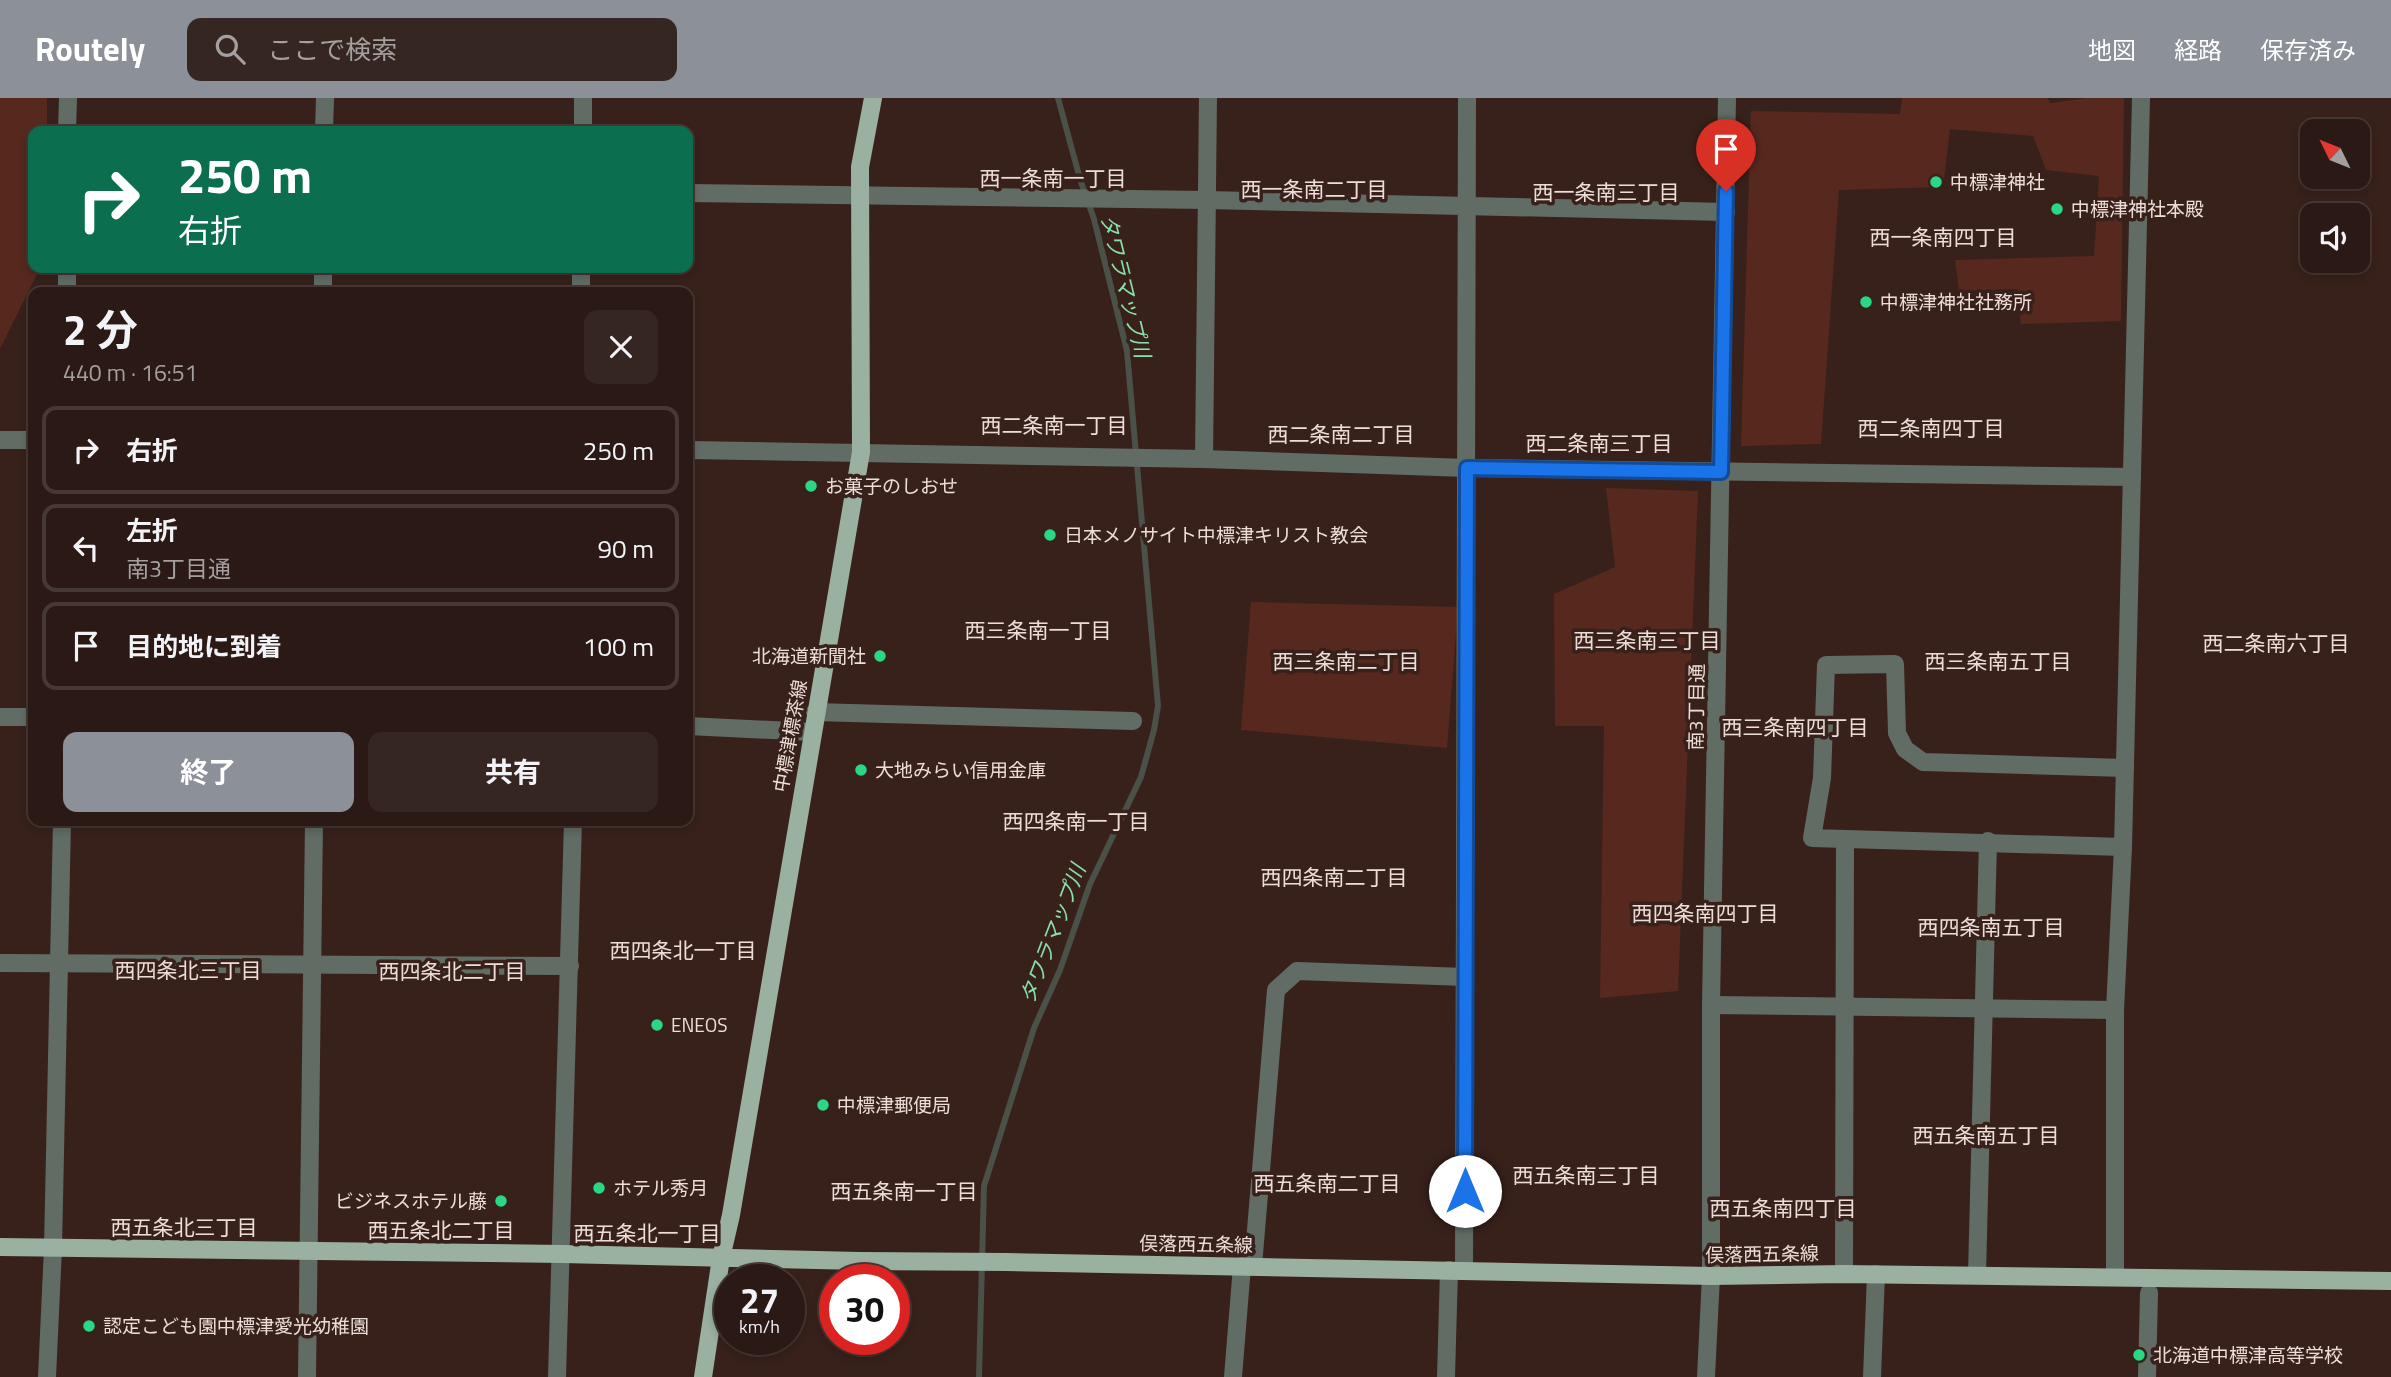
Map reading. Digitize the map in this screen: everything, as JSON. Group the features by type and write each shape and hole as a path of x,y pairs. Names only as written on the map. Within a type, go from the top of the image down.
{"main road":[{"name":"中標津標茶線","path":"703,1377 721,1258 731,1215 860,452 860,167 873,98"},
{"name":"俣落西五条線","path":"0,1247 562,1254 1711,1276 1844,1273 2391,1281"}],"street":[{"path":"67,126 68,98"},
{"path":"324,126 325,98"},
{"path":"583,98 583,126"},
{"path":"1204,459 1208,98"},
{"path":"1446,1377 1457,1270 1465,977 1467,98"},
{"name":"南3丁目通","path":"1706,1377 1711,1276 1712,1005 1727,98"},
{"path":"2115,1276 2115,1010 2123,846 2141,98"},
{"path":"693,193 1207,200 1726,212"},
{"path":"0,430 28,430"},
{"path":"0,440 28,440"},
{"path":"693,450 1118,457 1467,468 2132,477"},
{"path":"2123,846 1812,838 1822,778 1826,665 1895,664 1896,733 1905,748 1923,762 2125,768"},
{"path":"815,712 1133,720"},
{"path":"0,717 28,717"},
{"path":"693,726 811,732"},
{"path":"47,1377 53,1248 62,826"},
{"path":"307,1377 314,826"},
{"path":"558,1377 573,826"},
{"path":"1844,1273 1845,839"},
{"path":"1977,1275 1989,841"},
{"path":"0,962 570,966"},
{"path":"1233,1377 1276,990 1297,971 1465,977"},
{"path":"1712,1005 2115,1010"},
{"path":"1872,1377 1876,1274"},
{"path":"2147,1377 2149,1293"}],"shaded area":[{"path":"0,98 47,98 47,126 28,126 28,273 38,273 31,287 28,287 28,292 0,349"},
{"path":"1902,98 2047,98 2051,103 2086,98 2124,98 2121,321 2021,324 2017,289 1959,291 1955,260 2094,256 2099,176 2046,170 2033,136 1950,129 1943,187 1839,190 1821,444 1741,446 1751,111 1900,114"},
{"path":"1606,488 1698,491 1678,991 1600,998 1604,726 1555,726 1554,594 1615,567"},
{"path":"1251,602 1458,607 1447,748 1241,730"}],"waterway":[{"name":"タワラマップ川","path":"979,1377 984,1186 1034,1028 1060,970 1090,884 1141,777 1158,706 1127,351 1094,219 1058,98"}],"place":[{"name":"中標津神社","path":"1936,182"},
{"name":"中標津神社本殿","path":"2057,209"},
{"name":"中標津神社社務所","path":"1866,302"},
{"name":"お菓子のしおせ","path":"811,486"},
{"name":"日本メノサイト中標津キリスト教会","path":"1050,535"},
{"name":"北海道新聞社","path":"880,656"},
{"name":"大地みらい信用金庫","path":"861,770"},
{"name":"ENEOS","path":"657,1025"},
{"name":"中標津郵便局","path":"823,1105"},
{"name":"ホテル秀月","path":"599,1188"},
{"name":"ビジネスホテル藤","path":"501,1201"},
{"name":"認定こども園中標津愛光幼稚園","path":"89,1326"},
{"name":"北海道中標津高等学校","path":"2139,1355"}],"district":[{"name":"西一条南一丁目","path":"1053,179"},
{"name":"西一条南二丁目","path":"1314,190"},
{"name":"西一条南三丁目","path":"1606,193"},
{"name":"西一条南四丁目","path":"1943,238"},
{"name":"西二条南一丁目","path":"1054,426"},
{"name":"西二条南四丁目","path":"1931,429"},
{"name":"西二条南二丁目","path":"1341,435"},
{"name":"西二条南三丁目","path":"1599,444"},
{"name":"西三条南一丁目","path":"1038,631"},
{"name":"西三条南三丁目","path":"1647,641"},
{"name":"西二条南六丁目","path":"2276,644"},
{"name":"西三条南二丁目","path":"1346,662"},
{"name":"西三条南五丁目","path":"1998,662"},
{"name":"西三条南四丁目","path":"1795,728"},
{"name":"西四条南一丁目","path":"1076,822"},
{"name":"西四条南二丁目","path":"1334,878"},
{"name":"西四条南四丁目","path":"1705,914"},
{"name":"西四条南五丁目","path":"1991,928"},
{"name":"西四条北一丁目","path":"683,951"},
{"name":"西四条北三丁目","path":"188,971"},
{"name":"西四条北二丁目","path":"452,972"},
{"name":"西五条南五丁目","path":"1986,1136"},
{"name":"西五条南三丁目","path":"1586,1176"},
{"name":"西五条南二丁目","path":"1327,1184"},
{"name":"西五条南一丁目","path":"904,1192"},
{"name":"西五条南四丁目","path":"1783,1209"},
{"name":"西五条北三丁目","path":"184,1228"},
{"name":"西五条北二丁目","path":"441,1231"},
{"name":"西五条北一丁目","path":"647,1234"}],"route":[{"path":"1465,1191 1467,468 1721,472 1726,191"}]}
